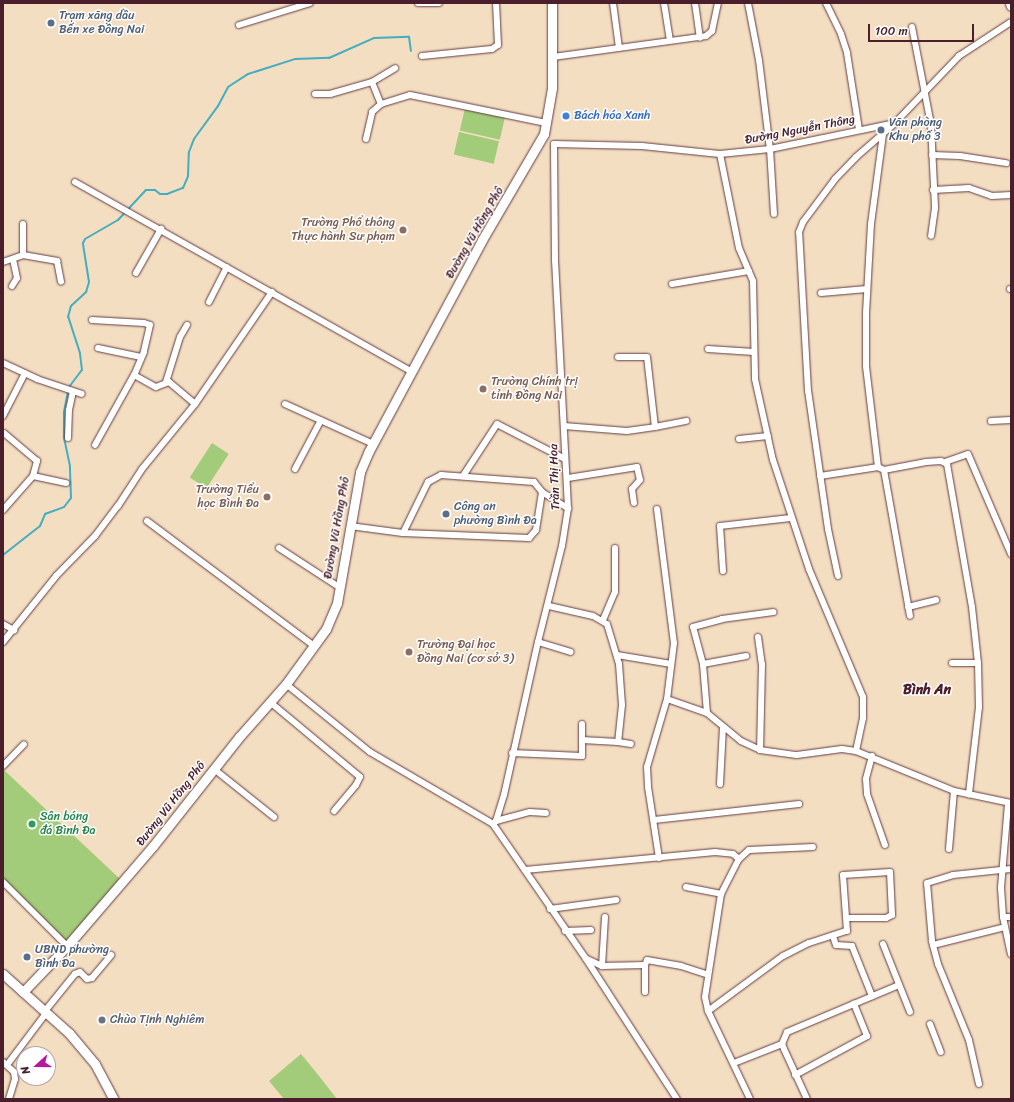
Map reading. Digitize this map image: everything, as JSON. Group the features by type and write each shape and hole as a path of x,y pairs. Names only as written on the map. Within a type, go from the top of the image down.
{"street":[{"path":"239,25 310,3"},
{"path":"418,3 439,3"},
{"path":"422,56 492,49 498,45 496,3"},
{"name":"Đường Vũ Hồng Phô","path":"23,992 67,946 153,846 214,769 286,684 314,646 332,618 360,472 372,444 482,240 544,134 552,88 552,3"},
{"path":"613,3 619,48"},
{"path":"664,3 670,40"},
{"path":"695,3 700,38"},
{"path":"553,57 670,40 700,38 712,31 718,3"},
{"path":"748,3 759,60 770,149 774,214"},
{"path":"826,3 841,34 847,53 859,130"},
{"path":"838,576 820,476 804,354 799,232 803,222 835,179 896,123 923,95 931,83 959,56 1011,22"},
{"path":"912,27 923,95 931,125 935,208 931,236"},
{"path":"315,94 330,94 372,82 395,68"},
{"path":"372,82 381,104"},
{"path":"366,139 372,112 381,104 410,95 546,123"},
{"name":"Đường Nguyễn Thông","path":"554,144 642,146 720,154 770,149 896,123"},
{"path":"544,134 554,144"},
{"path":"878,467 866,366 867,289 873,200 883,134"},
{"name":"Trần Thị Hoa","path":"495,823 538,642 549,606 568,508 568,478 565,459 555,261 554,144"},
{"path":"720,154 739,248 753,281 755,309 755,379 768,436 790,518 863,697 863,718 856,751"},
{"path":"932,155 960,156 1006,163"},
{"path":"75,182 125,208 412,372"},
{"path":"933,190 969,188 992,196 1011,195"},
{"path":"23,224 23,255"},
{"path":"136,273 161,229"},
{"path":"3,262 23,255 57,262 61,282"},
{"path":"12,286 18,278 13,259"},
{"path":"209,302 227,267"},
{"path":"672,284 749,271"},
{"path":"821,293 867,289"},
{"path":"3,642 56,576 95,536 142,469 195,404 272,292"},
{"path":"92,320 148,324 148,338 142,357 134,375 95,445"},
{"path":"166,382 180,337 187,325"},
{"path":"98,348 142,357"},
{"path":"708,349 754,352"},
{"path":"618,357 647,357 656,427"},
{"path":"3,363 63,388 82,394"},
{"path":"3,416 25,373"},
{"path":"134,375 156,387 166,382 171,383 195,404"},
{"path":"68,438 69,410 73,391"},
{"path":"285,404 372,444"},
{"path":"295,469 321,420"},
{"path":"991,421 1011,420"},
{"path":"564,426 627,431 686,421"},
{"path":"463,476 497,424 565,459"},
{"path":"4,433 37,460 33,476 4,505"},
{"path":"740,439 768,436"},
{"path":"820,476 878,467 884,470 926,462 944,462 968,454 1011,554"},
{"path":"944,462 972,607 978,663 979,707 969,794"},
{"path":"568,478 637,467 640,480 632,489 634,503"},
{"path":"884,470 910,616"},
{"path":"403,533 428,482 441,475 534,482 542,492 568,508"},
{"path":"33,476 66,483"},
{"path":"350,526 403,533 529,538 536,530 542,492"},
{"path":"657,509 674,643 667,699 647,767 659,858"},
{"path":"723,571 720,526 790,518"},
{"path":"147,521 314,646"},
{"path":"279,548 339,587"},
{"path":"603,620 615,592 615,548"},
{"path":"908,607 936,600"},
{"path":"549,606 603,620 610,629 617,655 622,705 618,742"},
{"path":"707,713 703,664 692,630 694,626 722,619 774,612"},
{"path":"3,624 14,630"},
{"path":"758,637 762,664 760,750"},
{"path":"538,642 570,652"},
{"path":"617,655 671,664"},
{"path":"703,664 746,656"},
{"path":"952,663 978,663"},
{"path":"286,684 370,752 495,823 550,909 586,959 676,1099"},
{"path":"667,699 707,713 746,744 760,750 797,755 842,749 856,751 872,756 954,791 1010,803 1001,888 1003,917 1011,954"},
{"path":"270,702 360,777 356,785 334,811"},
{"path":"512,753 582,756 582,724"},
{"path":"720,784 723,727"},
{"path":"582,740 631,744"},
{"path":"3,766 24,744"},
{"path":"872,756 866,779 867,794 885,845"},
{"path":"214,769 274,817"},
{"path":"948,850 954,791"},
{"path":"654,820 799,804"},
{"path":"495,823 530,812 546,813"},
{"path":"750,1099 708,1010 705,997 721,894 739,859 749,850 813,847"},
{"path":"525,870 715,852 734,854 739,859"},
{"path":"979,1084 969,1040 938,964 933,945 927,883 953,875 1003,868 1011,869"},
{"path":"708,1010 783,956 809,943 847,931 843,875 890,872 892,915 886,918 847,918"},
{"path":"3,882 67,946"},
{"path":"686,887 721,894"},
{"path":"550,909 616,900"},
{"path":"602,966 606,917"},
{"path":"1003,917 1011,917"},
{"path":"933,945 1005,927"},
{"path":"565,931 591,930"},
{"path":"833,936 836,945 852,946 872,996"},
{"path":"883,944 910,1012"},
{"path":"9,1099 15,1079 14,1072 5,1064 75,974 80,972 86,979 92,978 110,955"},
{"path":"586,959 602,966 645,965"},
{"path":"645,992 645,965 647,960 681,966 708,975"},
{"path":"3,974 46,1012 95,1064 114,1099"},
{"path":"807,1099 782,1044 787,1032 899,985"},
{"path":"795,1075 868,1036 854,1004"},
{"path":"930,1024 941,1052"},
{"path":"734,1063 782,1044"}],"green space":[{"path":"465,108 505,117 500,140 460,130"},
{"path":"459,132 499,141 494,164 454,154"},
{"path":"212,443 229,454 206,488 190,477"},
{"name":"Sân bóng đá Bình Đa","path":"4,770 120,879 66,941 3,879"},
{"path":"301,1054 337,1099 284,1099 269,1081"}],"waterway":[{"path":"3,555 40,526 45,514 64,507 71,498 70,466 64,437 64,412 69,387 82,370 80,353 68,317 71,306 86,292 89,282 83,243 85,239 118,220 146,190 155,190 160,194 167,194 183,188 188,176 189,152 194,139 218,106 228,87 248,74 295,59 329,58 374,38 409,37 411,51"}],"place":[{"name":"Trạm xăng dầu Bến xe Đồng Nai","path":"51,23"},
{"name":"Bách hóa Xanh","path":"566,116"},
{"name":"Văn phòng Khu phố 3","path":"881,130"},
{"name":"Trường Phổ thông Thực hành Sư phạm","path":"403,230"},
{"name":"Trường Chính trị tỉnh Đồng Nai","path":"483,389"},
{"name":"Trường Tiểu học Bình Đa","path":"267,497"},
{"name":"Công an phường Bình Đa","path":"446,514"},
{"name":"Trường Đại học Đồng Nai (cơ sở 3)","path":"409,652"},
{"name":"Sân bóng đá Bình Đa","path":"32,824"},
{"name":"UBND phường Bình Đa","path":"27,957"},
{"name":"Chùa Tịnh Nghiêm","path":"102,1020"}],"district":[{"name":"Bình An","path":"927,690"}]}
